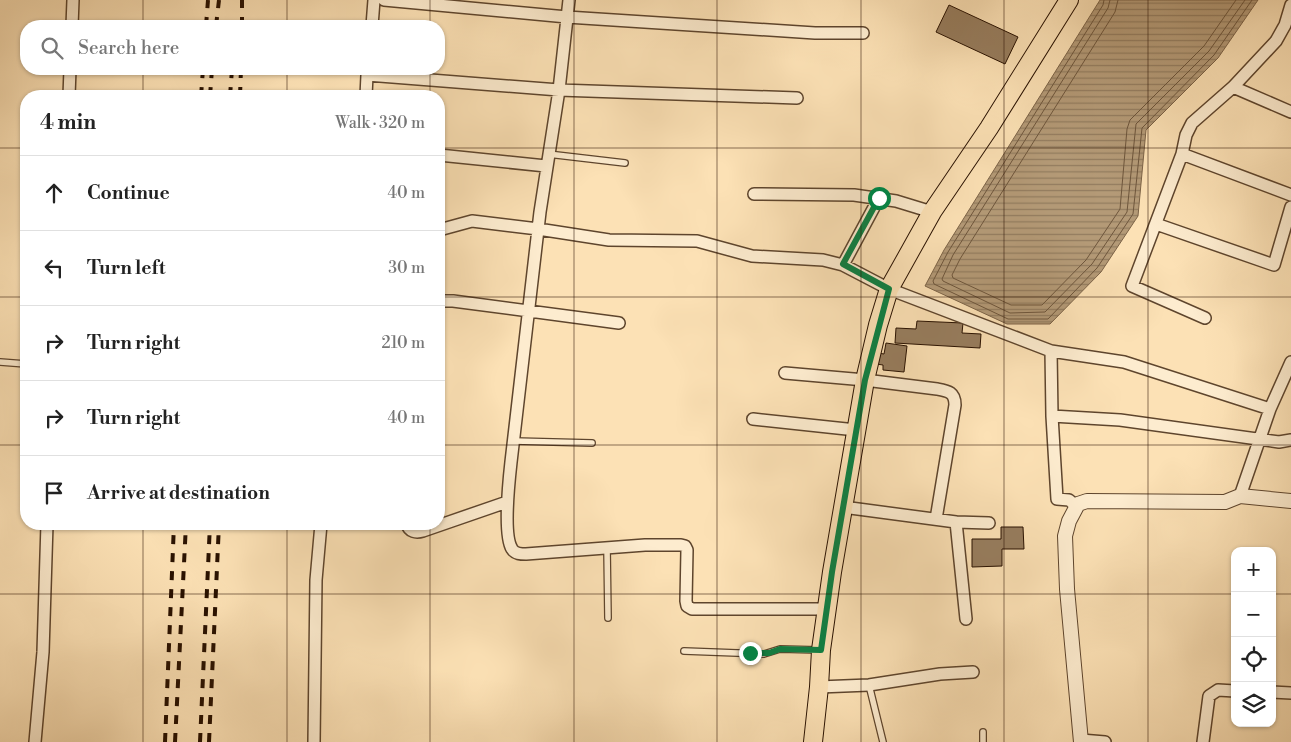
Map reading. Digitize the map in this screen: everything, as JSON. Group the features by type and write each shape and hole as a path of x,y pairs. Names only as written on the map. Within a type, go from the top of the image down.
{"main road":[{"path":"813,742 821,650 843,507 865,380 889,289 932,212 990,128 1069,0"}],"street":[{"path":"72,20 74,0"},
{"path":"372,20 374,0"},
{"path":"384,0 567,17 815,33 863,33"},
{"path":"569,0 559,90 546,166 538,229 507,502 512,550 516,554 681,544 687,550 686,601 687,606 692,609 827,609"},
{"path":"1205,318 1132,286 1192,123 1233,87 1276,41 1285,25 1291,5"},
{"path":"69,90 70,75"},
{"path":"366,90 367,75"},
{"path":"399,75 559,90 796,98"},
{"path":"1233,87 1291,112"},
{"path":"1182,154 1291,195"},
{"path":"445,156 546,166"},
{"path":"754,194 854,195 879,198 932,212"},
{"path":"843,264 879,198"},
{"path":"1156,224 1274,264 1291,207"},
{"path":"445,228 472,221 609,240 697,242 752,256 823,260 843,264 889,289 1051,351 1124,362 1270,409"},
{"path":"445,301 619,323"},
{"path":"1051,351 1056,499 1069,500 1076,506"},
{"path":"1240,496 1270,409 1291,362"},
{"path":"785,373 865,380 937,389 953,394 955,405 936,519"},
{"path":"1052,416 1120,420 1279,442 1291,440"},
{"path":"753,419 856,430"},
{"path":"1105,742 1081,741 1067,589 1065,536 1069,520 1076,506 1087,501 1225,502 1240,496 1291,501"},
{"path":"445,524 507,502"},
{"path":"843,507 956,522 988,523"},
{"path":"956,522 966,619"},
{"path":"34,742 42,652 47,530"},
{"path":"314,742 316,580 320,530"},
{"path":"411,530 416,532 428,530"},
{"path":"819,687 869,685 940,674 973,672"},
{"path":"1203,742 1209,696 1218,690 1231,691"},
{"path":"1276,692 1291,694"}],"lane":[{"path":"548,154 625,163"},
{"path":"0,362 20,364"},
{"path":"514,442 592,443"},
{"path":"606,548 608,618"},
{"path":"684,651 764,654 780,649 821,650"},
{"path":"869,685 883,742"},
{"path":"984,732 984,742"}],"water":[{"path":"1100,0 1258,0 1218,58 1146,130 1138,216 1101,272 1050,324 1007,324 925,286 944,250"}],"building":[{"path":"949,5 1018,37 1005,64 936,32"},
{"path":"917,321 963,323 962,333 981,334 980,348 895,343 896,328 916,329"},
{"path":"886,343 907,346 904,372 883,370 883,365 876,364 878,353 884,354"},
{"path":"1001,527 1023,527 1024,549 1002,549 1002,566 972,567 972,539 1001,539"}],"railway":[{"path":"206,20 208,0"},
{"path":"217,20 219,0"},
{"path":"242,0 242,20"},
{"path":"201,90 203,75"},
{"path":"210,90 212,75"},
{"path":"230,90 232,75"},
{"path":"240,90 241,75"},
{"path":"165,742 174,530"},
{"path":"175,742 186,530"},
{"path":"200,742 210,530"},
{"path":"209,742 219,530"}],"route":[{"path":"750,653 764,654 780,649 821,650 832,572 865,380 889,289 843,264 879,198"}]}
